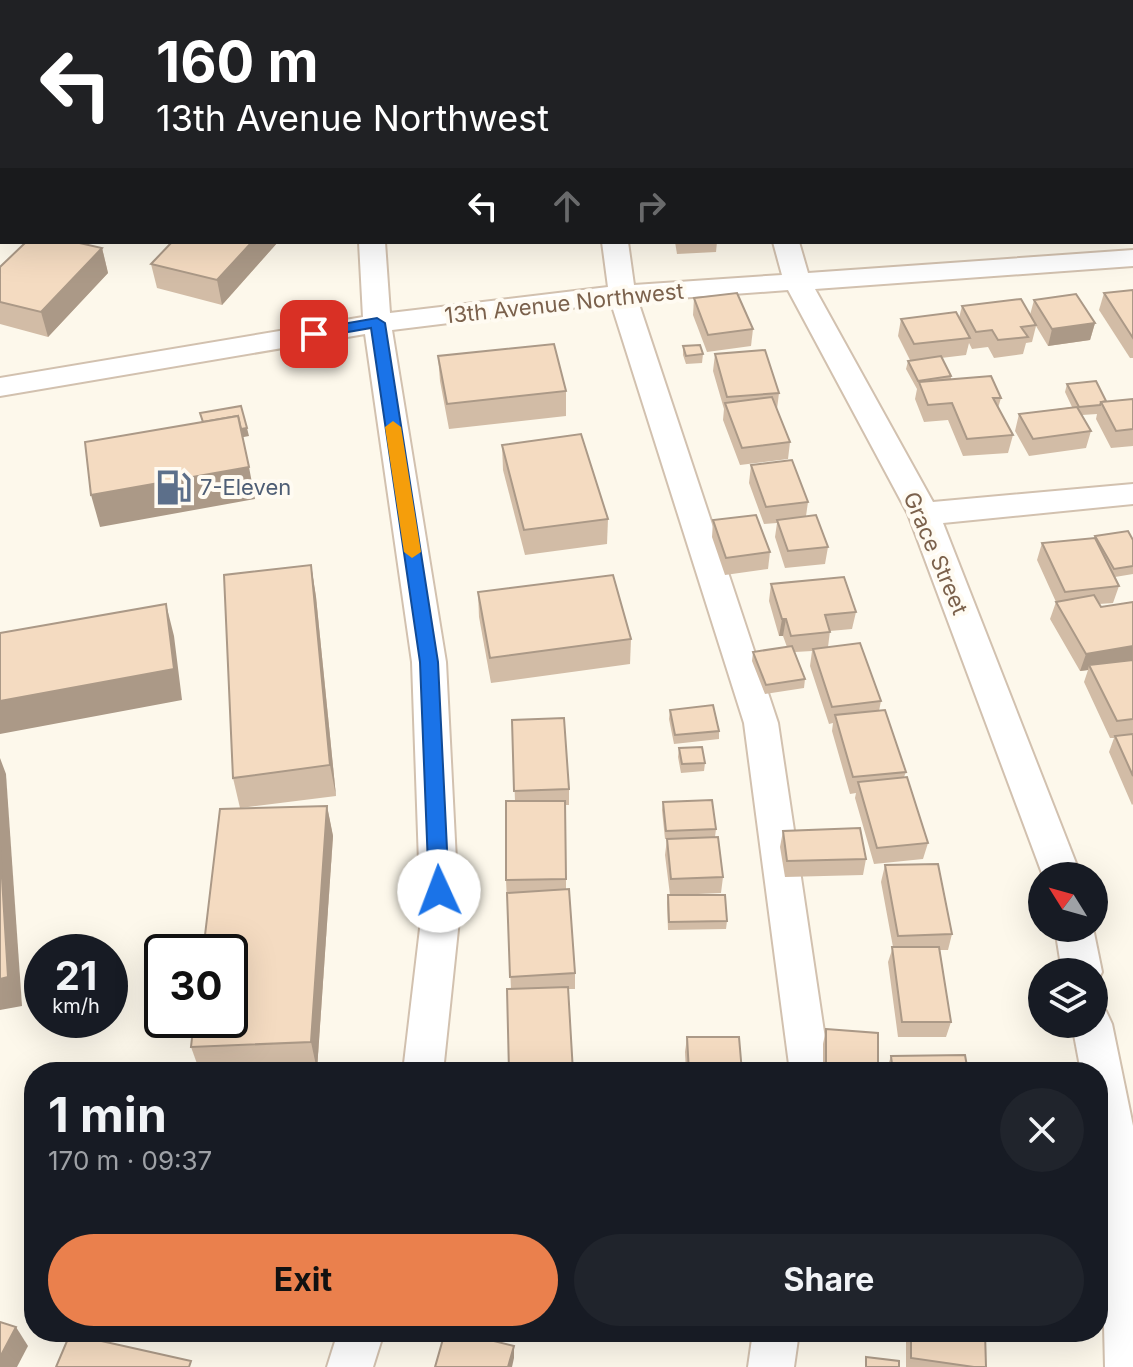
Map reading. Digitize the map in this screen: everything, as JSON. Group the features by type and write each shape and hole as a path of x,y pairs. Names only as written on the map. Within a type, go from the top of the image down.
{"street":[{"path":"372,244 377,323 429,662 440,920 424,1062"},
{"path":"615,244 622,294 761,723 809,1062"},
{"name":"Grace Street","path":"787,244 798,283 924,514 1057,862"},
{"name":"13th Avenue Northwest","path":"0,387 377,323 622,294 1133,258"},
{"path":"924,514 1133,494"},
{"path":"1095,1038 1099,1062"},
{"path":"1108,1105 1121,1171 1128,1367"},
{"path":"350,1367 358,1342"},
{"path":"771,1367 775,1342"}],"building":[{"path":"24,244 84,244 102,248 41,312 0,302 0,267"},
{"path":"170,244 250,244 217,280 151,264"},
{"path":"1133,290 1133,338 1104,293"},
{"path":"737,293 753,329 708,335 694,298"},
{"path":"1076,294 1095,323 1052,329 1034,300"},
{"path":"1021,299 1036,325 1021,327 1028,337 998,340 992,330 976,332 962,306"},
{"path":"956,312 970,338 914,344 901,319"},
{"path":"554,344 566,391 447,404 438,356"},
{"path":"700,345 703,354 686,356 683,346"},
{"path":"765,350 779,393 727,397 715,354"},
{"path":"941,356 951,376 918,381 908,361"},
{"path":"991,376 1001,398 993,398 1013,435 967,439 952,403 928,405 919,382"},
{"path":"1096,381 1106,401 1100,405 1079,407 1067,384"},
{"path":"772,397 790,442 742,448 725,403"},
{"path":"1133,399 1133,429 1116,431 1101,402"},
{"path":"241,406 247,428 241,429 238,416 203,422 200,413"},
{"path":"1077,407 1091,431 1033,439 1019,414"},
{"path":"238,416 249,467 91,495 85,442"},
{"path":"581,434 608,519 524,530 502,445"},
{"path":"792,460 808,502 766,507 751,465"},
{"path":"756,515 770,552 726,558 713,520"},
{"path":"816,515 828,547 788,551 777,520"},
{"path":"1128,531 1133,540 1133,566 1114,569 1095,536"},
{"path":"1095,538 1119,586 1065,592 1042,543"},
{"path":"311,565 330,765 233,778 224,575"},
{"path":"613,575 631,639 490,658 478,592"},
{"path":"844,577 856,612 825,615 830,632 791,636 771,584"},
{"path":"1094,595 1101,607 1133,602 1133,646 1086,654 1056,602"},
{"path":"166,604 174,669 0,701 0,633"},
{"path":"860,643 881,701 832,707 813,649"},
{"path":"792,646 805,679 766,685 753,652"},
{"path":"1133,660 1133,719 1117,721 1089,665"},
{"path":"713,705 719,731 675,735 670,710"},
{"path":"885,710 906,772 853,777 835,715"},
{"path":"564,718 569,789 514,791 512,720"},
{"path":"1133,734 1133,776 1115,736"},
{"path":"702,747 705,763 682,764 679,748"},
{"path":"907,777 928,843 877,848 858,782"},
{"path":"712,800 716,829 666,831 663,802"},
{"path":"506,801 565,801 566,879 506,880"},
{"path":"327,806 311,1042 191,1047 192,1038 248,1038 248,934 205,934 220,809"},
{"path":"860,828 866,859 787,861 783,831"},
{"path":"718,837 723,877 671,879 667,839"},
{"path":"0,845 8,977 0,979"},
{"path":"938,864 952,934 898,936 885,865"},
{"path":"569,889 575,973 510,977 507,893"},
{"path":"668,895 725,895 727,921 669,922"},
{"path":"892,947 939,947 951,1022 902,1022"},
{"path":"568,987 572,1062 509,1062 507,989"},
{"path":"826,1029 878,1033 878,1062 826,1062"},
{"path":"687,1037 739,1037 741,1062 688,1062"},
{"path":"965,1055 966,1062 892,1062 891,1056"},
{"path":"0,1322 16,1327 0,1357"},
{"path":"67,1342 106,1342 191,1361 189,1367 56,1367"},
{"path":"442,1342 498,1342 514,1346 508,1367 435,1367"},
{"path":"911,1342 985,1342 986,1367 911,1358"},
{"path":"866,1357 899,1361 899,1367 866,1367"}],"slow traffic":[{"path":"393,427 412,552"}],"place":[{"name":"7-Eleven","path":"174,487"}],"route":[{"path":"314,334 377,323 429,662 439,891"}]}
